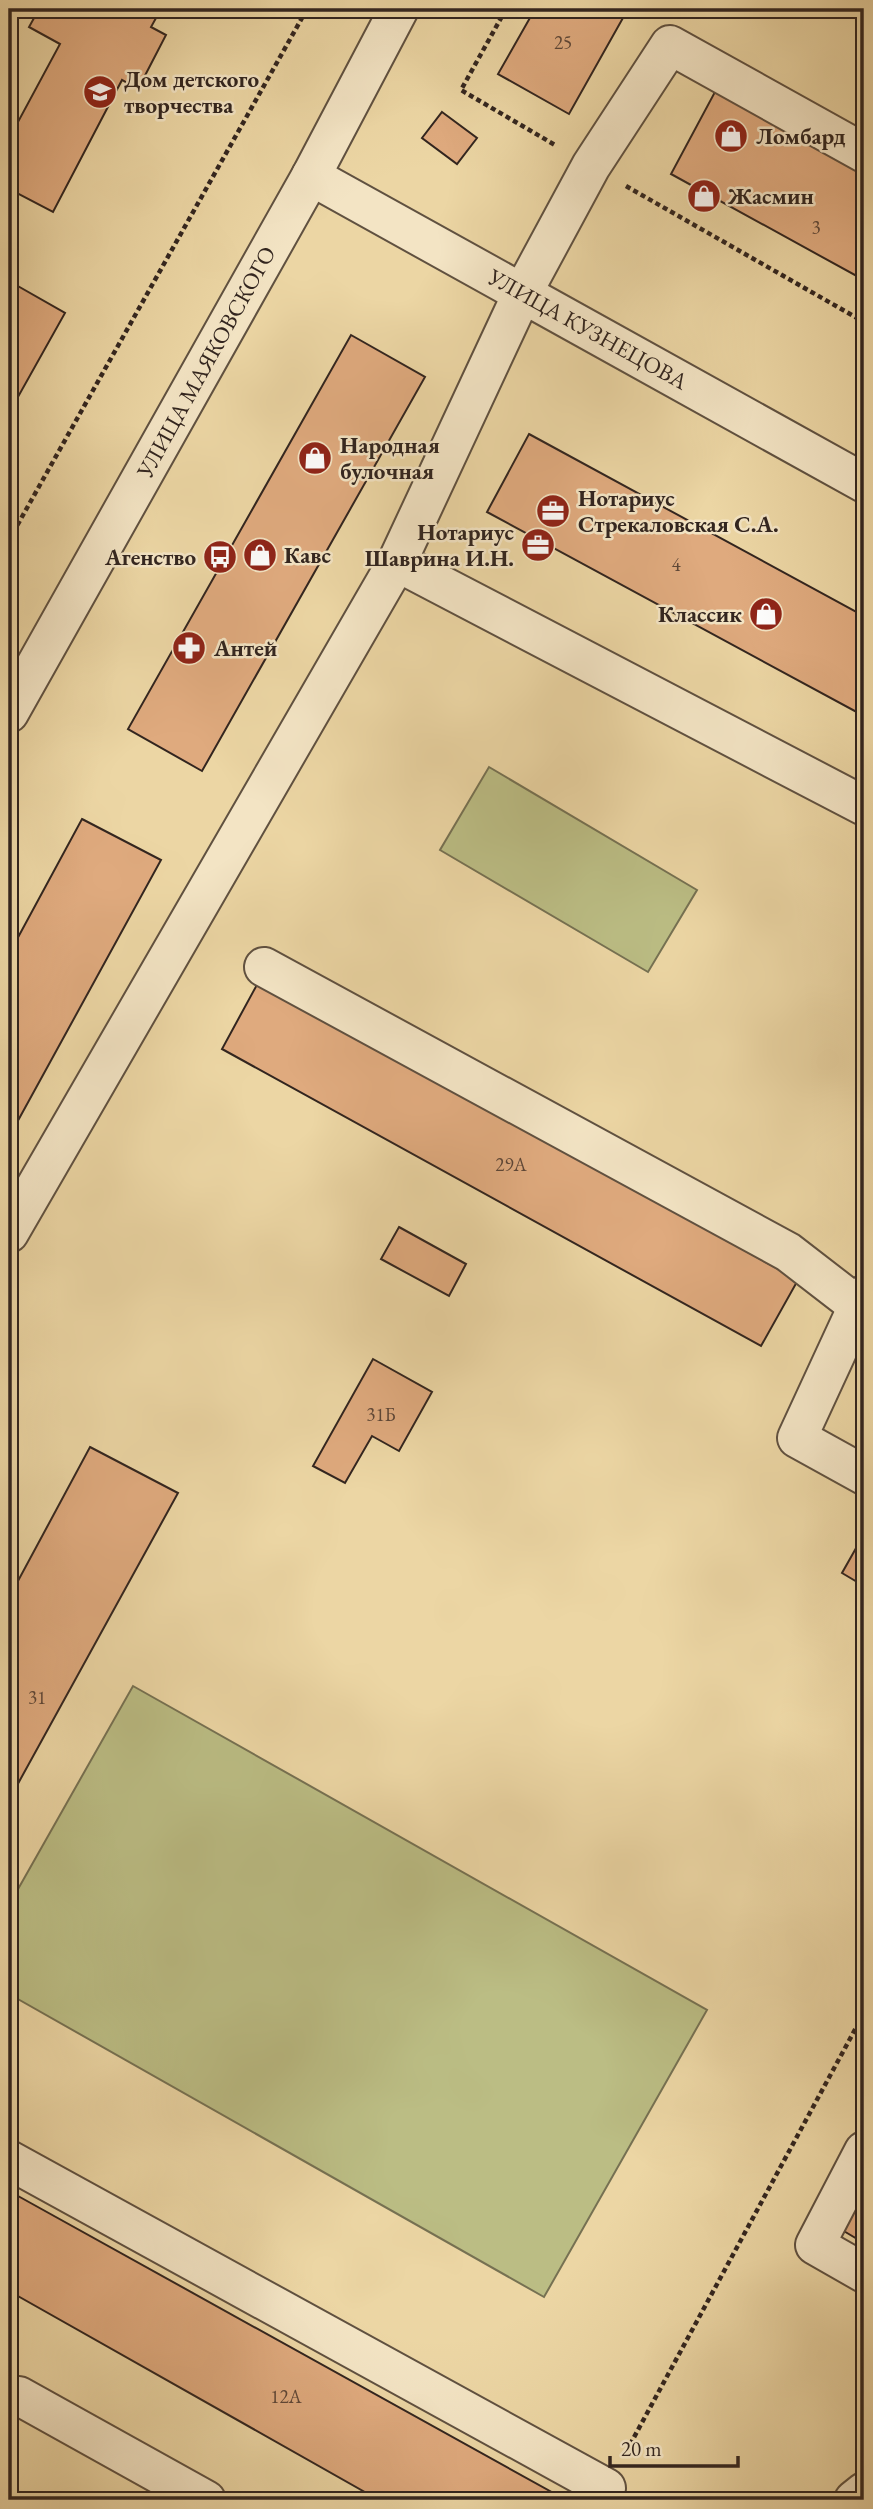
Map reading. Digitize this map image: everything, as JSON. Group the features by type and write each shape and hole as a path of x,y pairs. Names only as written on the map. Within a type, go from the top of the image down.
{"street":[{"name":"УЛИЦА МАЯКОВСКОГО","path":"9,713 311,176 399,9"},
{"path":"9,1233 397,562 523,292 591,166 670,45 864,153"},
{"name":"УЛИЦА КУЗНЕЦОВА","path":"311,176 864,483"},
{"path":"397,562 864,806"},
{"path":"264,967 788,1252 861,1301 797,1438 864,1475"},
{"path":"864,2151 815,2245 864,2273"},
{"path":"9,2160 606,2488"},
{"path":"19,2396 205,2500"},
{"path":"853,2500 864,2492"}],"path":[{"path":"9,540 307,9"},
{"path":"506,9 461,90 864,321"},
{"path":"606,2488 864,2013"}],"green space":[{"path":"489,767 697,890 648,972 440,850"},
{"path":"133,1686 707,2010 544,2297 9,1994 9,1905"}],"building":[{"path":"39,9 161,9 151,27 166,35 138,89 122,80 53,212 9,189 9,117 18,122 60,44 29,27"},
{"path":"535,9 628,9 569,114 498,74"},
{"path":"716,90 864,171 864,280 671,174"},
{"path":"442,112 477,138 457,164 422,138"},
{"path":"9,281 65,313 9,413"},
{"path":"351,335 425,377 202,771 128,729"},
{"path":"529,434 864,616 864,716 487,512"},
{"path":"82,819 161,860 9,1137 9,954"},
{"path":"259,981 798,1280 761,1346 222,1049"},
{"path":"399,1227 466,1264 449,1296 381,1259"},
{"path":"373,1359 432,1392 399,1451 372,1436 345,1483 313,1466"},
{"path":"90,1447 178,1493 9,1800 9,1593 11,1594"},
{"path":"864,1534 864,1586 842,1573"},
{"path":"864,2179 864,2243 837,2227"},
{"path":"9,2191 566,2500 379,2500 9,2291"}],"place":[{"name":"Дом детского творчества","path":"100,92"},
{"name":"Ломбард","path":"731,136"},
{"name":"Жасмин","path":"704,196"},
{"name":"Народная булочная","path":"315,458"},
{"name":"Нотариус Стрекаловская С.А.","path":"553,511"},
{"name":"Нотариус Шаврина И.Н.","path":"538,545"},
{"name":"Кавс","path":"260,555"},
{"name":"Агенство","path":"220,557"},
{"name":"Классик","path":"766,614"},
{"name":"Антей","path":"189,648"}]}
